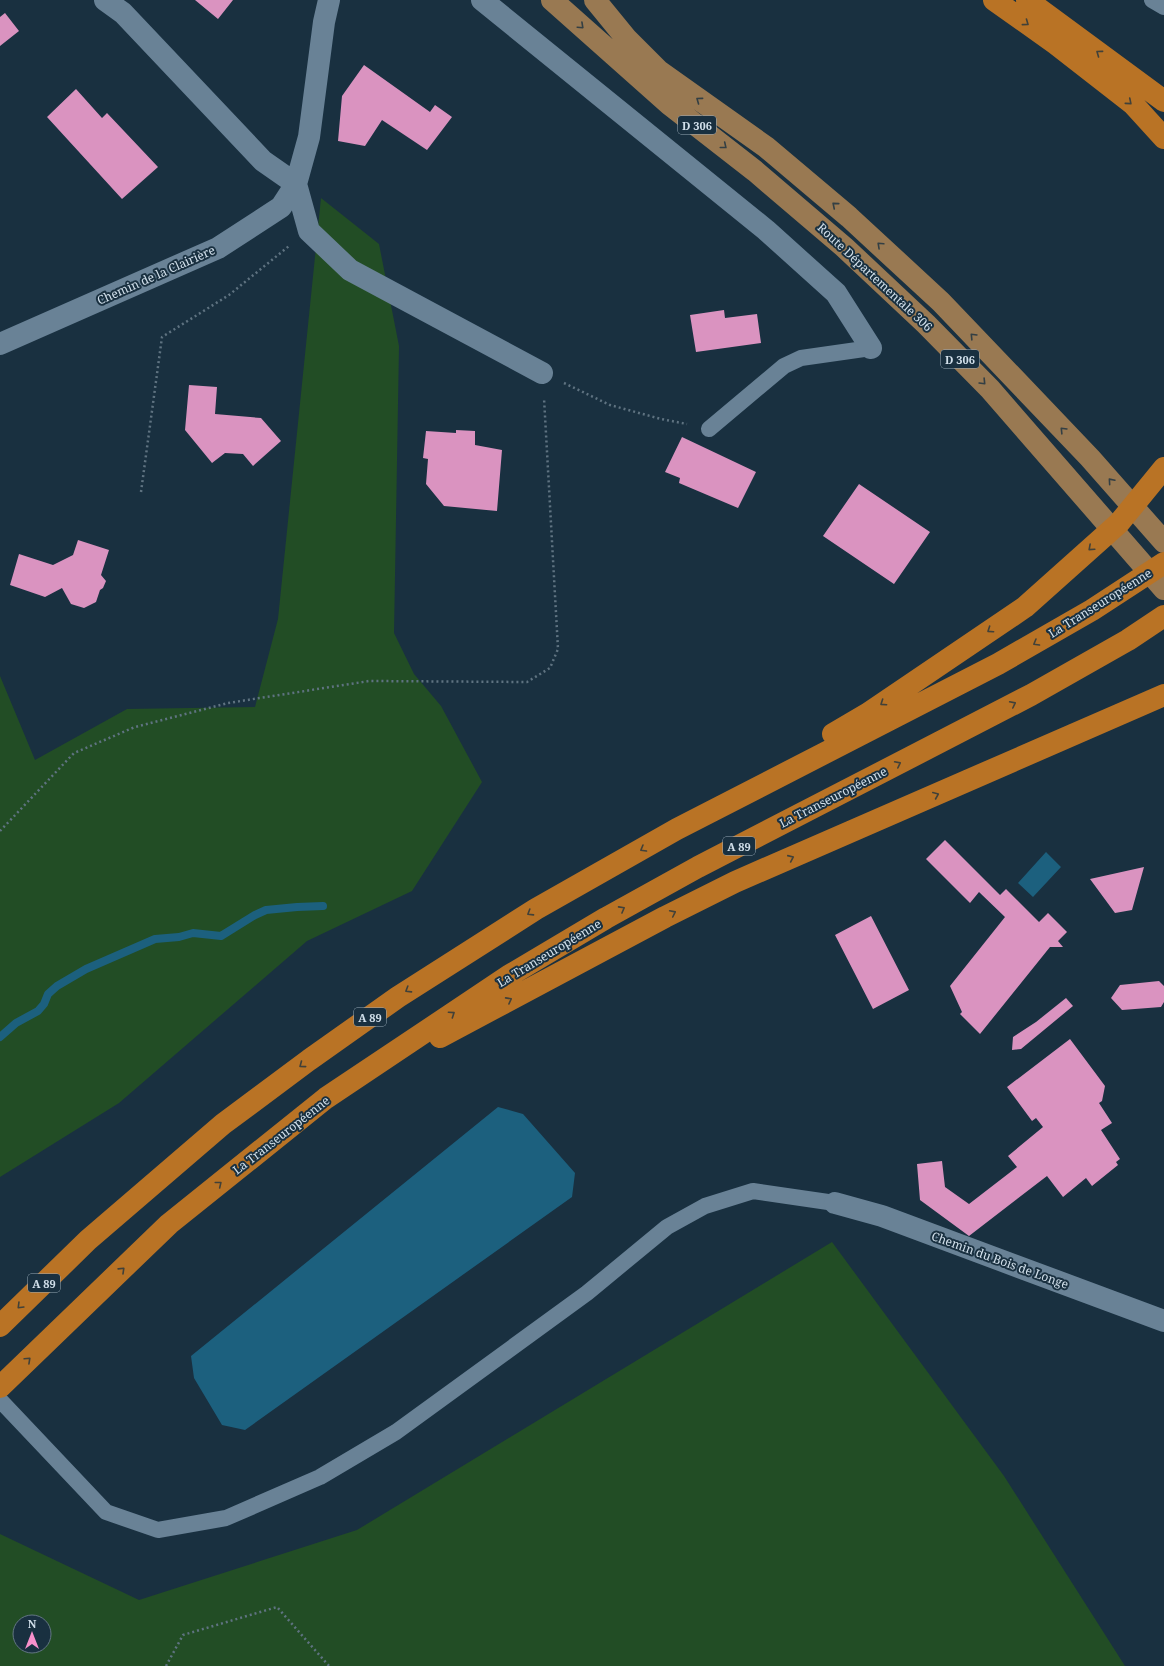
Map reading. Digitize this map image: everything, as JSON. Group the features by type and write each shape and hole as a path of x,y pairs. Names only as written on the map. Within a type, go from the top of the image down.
{"highway":[{"path":"994,0 1056,44 1133,104 1164,138"},
{"path":"1027,0 1164,101"},
{"path":"677,829 867,714 1025,607 1119,523 1164,468"},
{"name":"La Transeuropéenne","path":"0,1326 88,1240 224,1124 309,1060 398,997 536,909 677,829 998,664 1092,610 1164,563"},
{"name":"La Transeuropéenne","path":"0,1387 169,1224 326,1098 510,975 606,918 705,863 1031,695 1128,640 1164,616"},
{"path":"326,1098 658,920 735,882 1164,695"}],"main road":[{"name":"Route Départementale 306","path":"552,0 669,104 755,171 844,248 926,324 985,384 1164,589"},
{"name":"D 306","path":"595,0 626,38 659,71 766,148 864,231 941,302 1090,458 1164,542"}],"street":[{"path":"105,0 123,13 263,161 296,184 309,231 350,270 542,373"},
{"name":"Chemin de la Clairière","path":"0,344 218,248 281,207 296,184 309,137 324,22 329,0"},
{"path":"482,0 766,230 836,293 871,348"},
{"name":"Chemin du Bois de Longe","path":"835,1203 882,1216 1164,1322"}],"lane":[{"path":"1152,0 1164,6"},
{"path":"709,429 784,366 801,358 871,348"},
{"path":"0,1400 106,1512 158,1530 226,1518 320,1476 396,1432 587,1293 667,1227 705,1206 753,1191 835,1203"}],"path":[{"path":"141,492 162,337 229,294 309,231"},
{"path":"0,832 74,753 135,727 228,702 369,681 527,682 550,668 558,649 542,373 610,405 661,419 709,429"},
{"path":"166,1666 183,1635 277,1608 329,1666"}],"green space":[{"path":"321,198 379,244 399,346 394,633 414,674 441,706 482,782 412,891 307,941 119,1103 0,1177 0,676 35,760 127,709 255,707 278,619"},
{"path":"832,1242 1004,1476 1125,1666 0,1666 0,1534 139,1600 357,1530"}],"water":[{"path":"1046,852 1061,867 1033,897 1018,883"},
{"path":"498,1107 523,1114 575,1173 572,1197 245,1430 222,1425 194,1378 191,1356"}],"building":[{"path":"195,0 233,0 218,19"},
{"path":"5,13 19,31 0,46 0,17"},
{"path":"364,65 430,112 435,105 452,117 427,150 382,120 365,146 338,141 342,96"},
{"path":"76,89 102,118 107,113 158,167 122,199 47,117"},
{"path":"724,310 725,318 757,314 761,343 696,352 690,315"},
{"path":"189,385 217,387 215,414 261,418 281,441 253,466 243,454 225,453 212,463 185,430"},
{"path":"456,430 475,431 475,445 502,450 497,511 444,506 426,484 428,459 423,458 426,431 456,433"},
{"path":"682,437 756,472 738,508 679,483 680,478 665,472"},
{"path":"859,484 930,532 894,584 823,536"},
{"path":"78,540 109,550 101,575 106,581 103,588 100,590 96,602 84,608 71,604 62,588 45,597 10,585 19,554 53,565 73,555"},
{"path":"945,840 1000,895 1006,889 1039,922 1048,913 1067,932 1058,941 1063,947 1050,947 980,1034 960,1014 962,1012 950,986 1005,917 979,892 970,903 926,859"},
{"path":"1144,867 1132,910 1115,913 1090,879"},
{"path":"871,916 909,990 873,1009 835,935"},
{"path":"1159,981 1164,986 1164,1002 1161,1007 1122,1010 1111,998 1120,985"},
{"path":"1066,998 1073,1006 1021,1049 1012,1050 1013,1037 1036,1022"},
{"path":"1070,1039 1105,1086 1102,1101 1099,1103 1112,1123 1101,1130 1120,1159 1116,1162 1118,1165 1092,1186 1086,1178 1063,1197 1047,1176 969,1236 920,1200 917,1164 942,1161 945,1187 969,1204 1017,1167 1008,1156 1043,1127 1036,1118 1032,1121 1007,1087"}],"waterway":[{"path":"0,1037 16,1023 38,1011 44,1004 48,994 57,986 86,969 155,939 179,937 193,933 221,936 266,910 323,906"}]}
